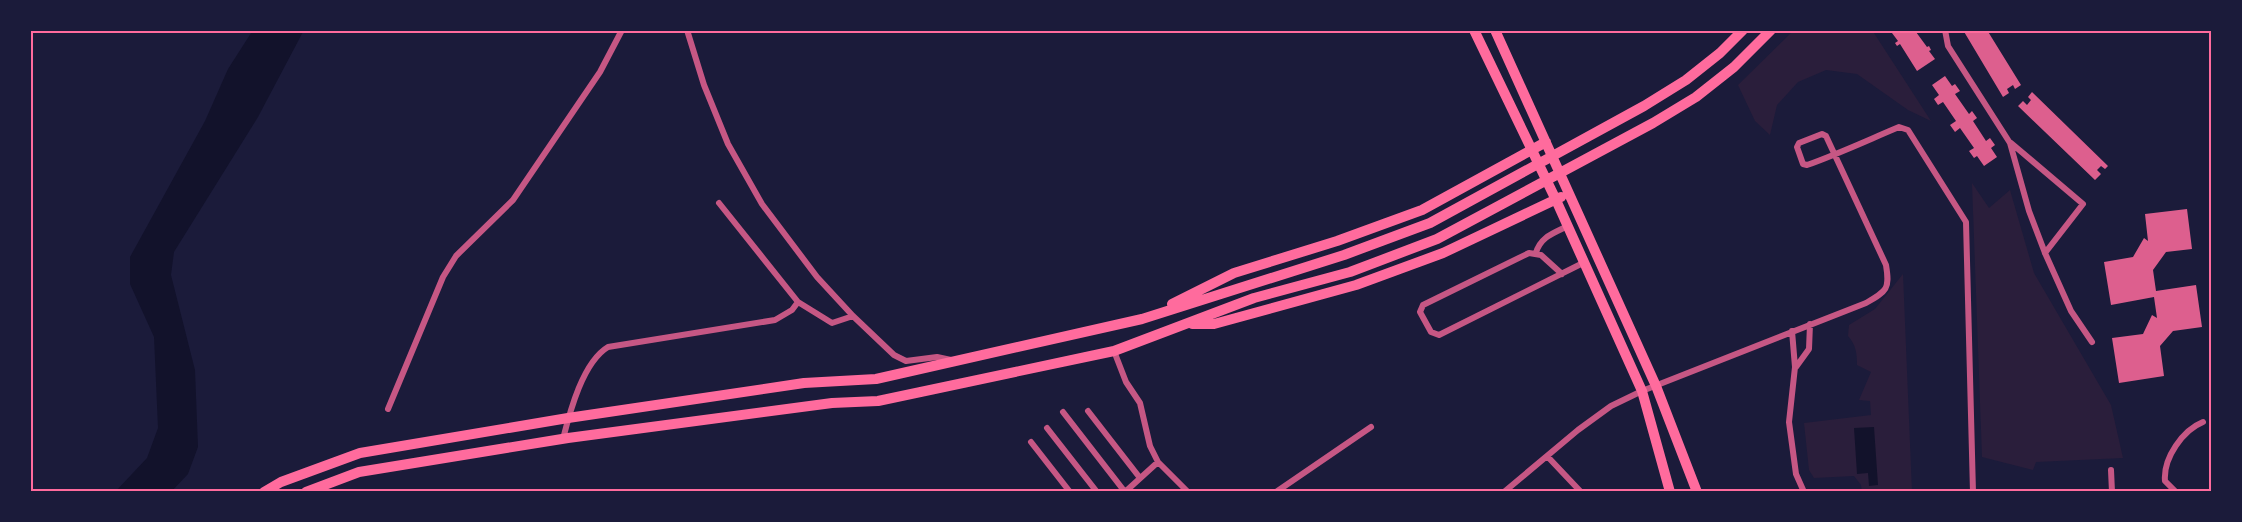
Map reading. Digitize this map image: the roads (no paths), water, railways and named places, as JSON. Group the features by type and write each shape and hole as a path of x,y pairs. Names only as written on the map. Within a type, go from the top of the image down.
{"main road":[{"path":"1474,30 1556,200 1642,391 1670,492"},
{"path":"1495,30 1656,386 1697,492"},
{"path":"264,492 281,482 360,453 568,418 804,383 876,379 1142,319 1344,255 1430,223 1661,96 1720,53 1743,30"},
{"path":"306,492 359,472 562,439 832,403 878,401 1114,351 1254,298 1350,272 1446,235 1653,123 1696,96 1734,67 1771,30"},
{"path":"1142,319 1234,273 1337,241 1422,210 1546,142"},
{"path":"1185,324 1214,324 1356,285 1443,253 1569,193"},
{"path":"1448,197 1469,240"}],"street":[{"path":"388,409 443,277 456,256 513,200 600,72 622,30"},
{"path":"687,30 704,85 728,144 762,204 817,277 894,355 906,361 938,357 958,362"},
{"path":"1945,30 1948,46 2010,143 2029,211 2045,253 2071,311 2092,342"},
{"path":"1504,492 1611,406 1642,391 1866,303 1887,289 1889,279 1886,265 1836,154 1824,134 1799,143 1797,147 1803,164 1807,165 1836,154 1899,127 1908,130 1964,216 1967,232 1973,492"},
{"path":"2010,143 2083,204 2045,253"},
{"path":"719,203 798,302 832,323 853,316"},
{"path":"1536,254 1538,245 1544,238 1568,226"},
{"path":"1562,274 1548,260 1536,254 1523,255 1423,305 1420,312 1431,332 1440,335 1562,274 1583,263"},
{"path":"562,439 591,362 608,347 775,320 792,310 798,302"},
{"path":"1795,367 1809,349 1810,324"},
{"path":"1792,331 1795,367 1789,422 1796,474 1804,492"},
{"path":"1114,351 1126,382 1140,403 1150,446 1158,462 1188,492"},
{"path":"1088,411 1140,478"},
{"path":"1063,412 1125,492 1158,462"},
{"path":"2176,492 2165,481 2166,466 2188,431 2203,422"},
{"path":"1276,492 1371,427"},
{"path":"1047,428 1097,492"},
{"path":"1031,442 1070,492"},
{"path":"1547,456 1581,492"},
{"path":"2111,470 2112,492"}]}
